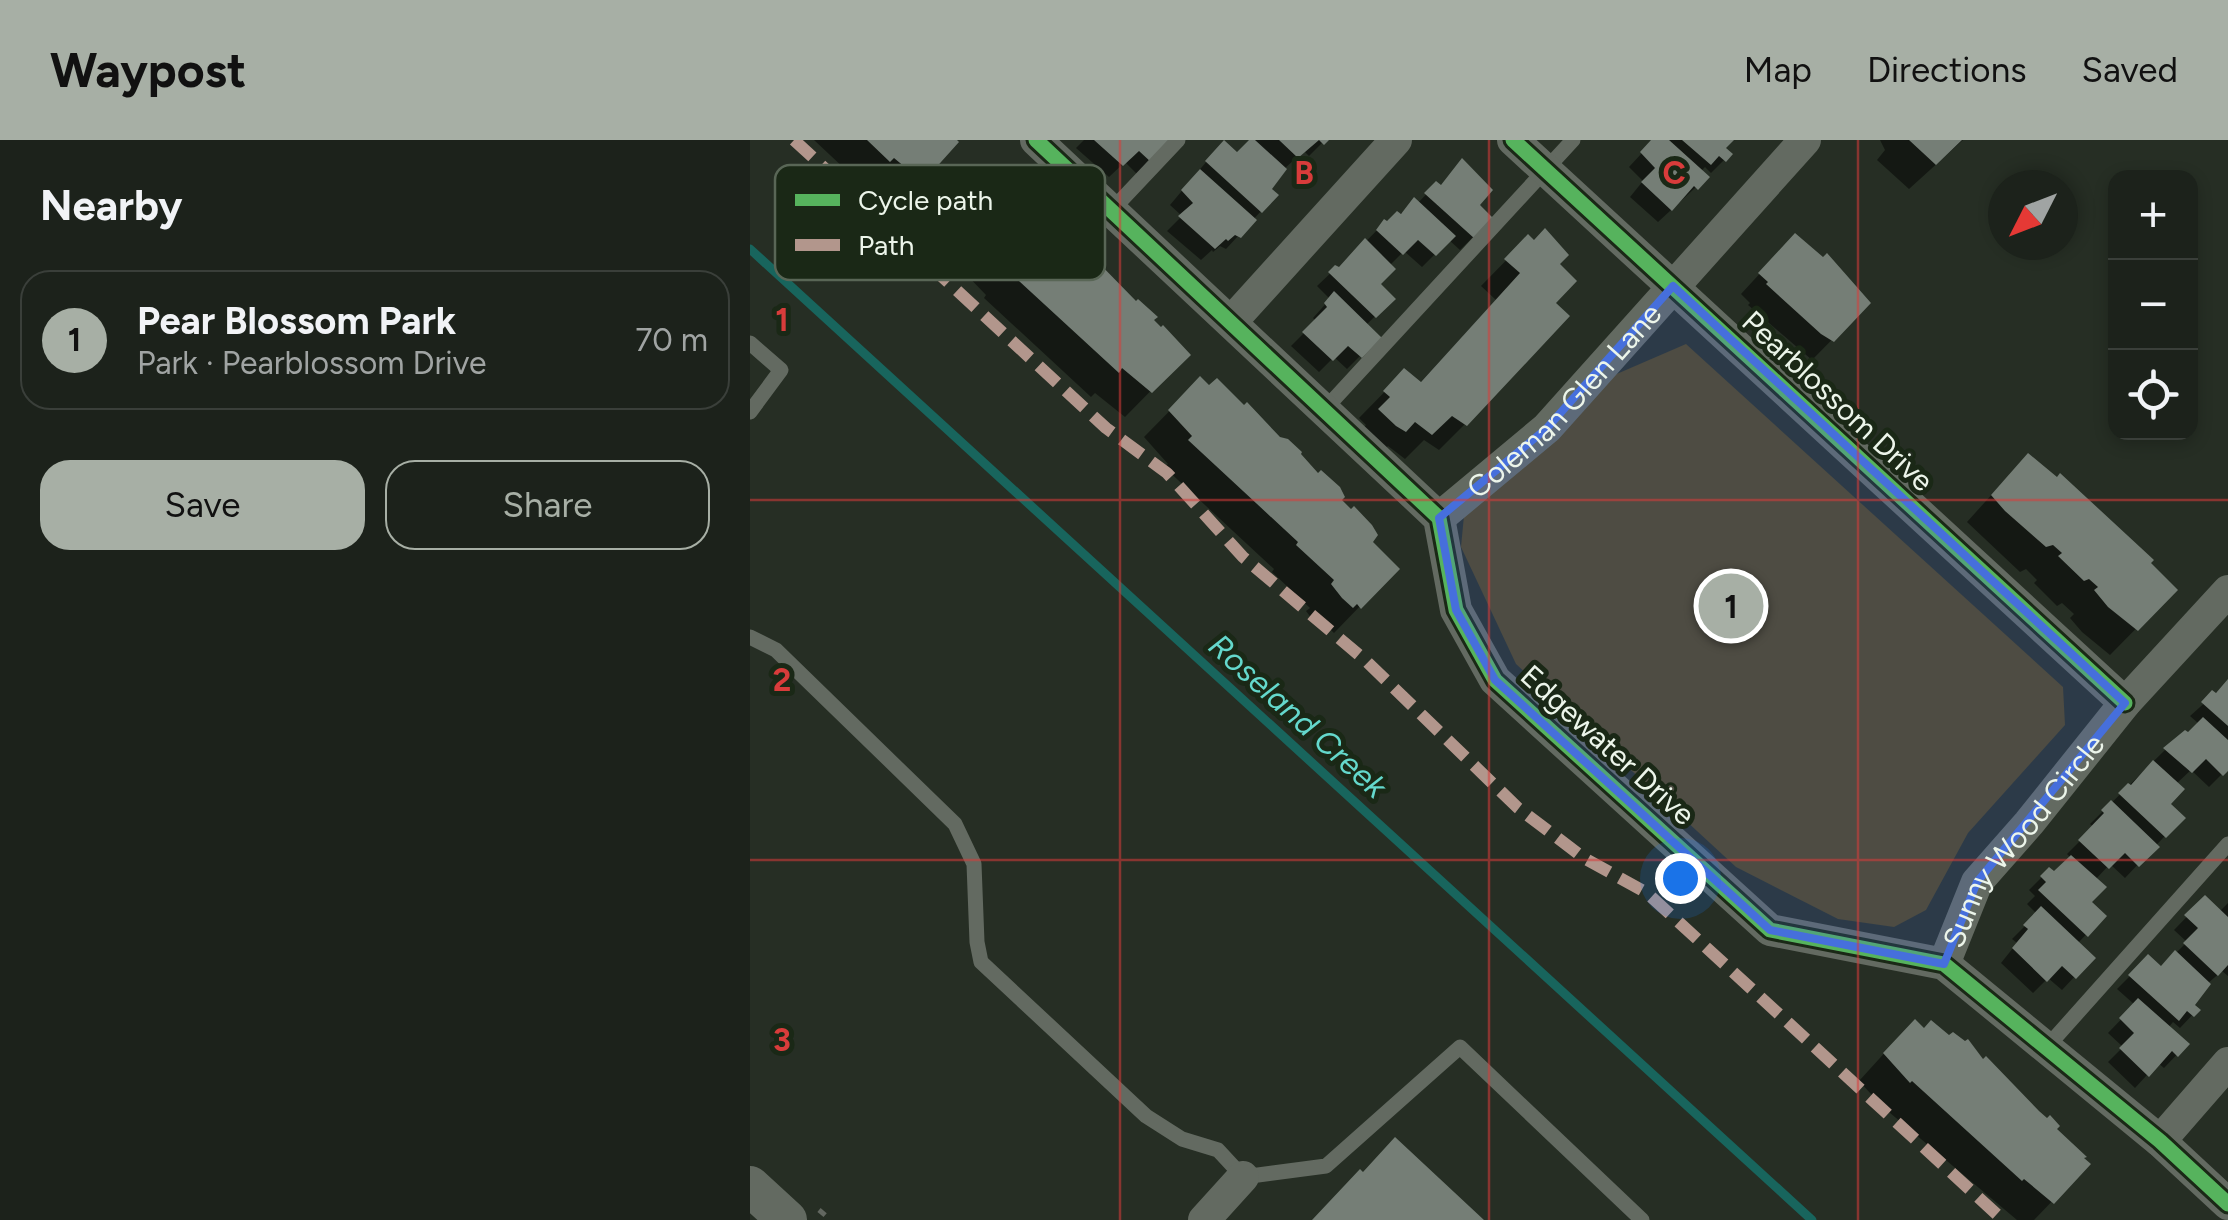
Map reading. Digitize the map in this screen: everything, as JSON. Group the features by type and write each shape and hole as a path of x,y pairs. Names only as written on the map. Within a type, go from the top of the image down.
{"street":[{"path":"1036,140 1063,165"},
{"path":"1232,321 1396,140"},
{"name":"Pearblossom Drive","path":"1513,140 2124,703"},
{"name":"Coleman Glen Lane","path":"1439,518 1548,428 1805,140"},
{"path":"1105,204 1439,518"},
{"name":"Edgewater Drive","path":"1439,518 1456,610 1496,680 1770,930 1944,964 2160,1140 2228,1204"},
{"name":"Sunny Wood Circle","path":"1944,964 1978,882 2124,703 2228,591"},
{"path":"2160,1140 2228,1063"},
{"path":"1204,1220 1244,1177"},
{"path":"750,1186 787,1220"}],"lane":[{"path":"1112,210 1178,140"},
{"path":"1325,409 1572,140"},
{"path":"750,343 781,370 750,412"},
{"path":"750,637 776,650 955,824 974,864 981,962 1146,1116 1182,1139 1218,1150 1244,1177 1326,1166 1460,1047 1642,1220"},
{"path":"2046,1048 2228,844"}],"highlighted area":[{"path":"1673,286 2125,703 1977,882 1944,964 1770,930 1495,680 1456,610 1439,518 1547,428"}],"shaded area":[{"path":"1686,344 2063,687 2065,725 1968,833 1926,910 1894,927 1838,919 1736,867 1516,664 1461,547 1465,505 1612,376"}],"building":[{"path":"867,140 959,142 938,165 902,165 894,158 890,162"},
{"path":"1094,140 1169,140 1152,163 1139,151 1123,166"},
{"path":"1224,140 1237,152 1249,140 1255,140 1287,169 1272,189 1279,195 1262,213 1205,161"},
{"path":"1279,140 1319,140 1298,158"},
{"path":"1651,140 1669,140 1710,177 1698,190 1694,186 1672,211 1641,182 1655,168 1640,152"},
{"path":"1682,140 1734,140 1726,148 1733,154 1726,162 1719,156 1711,165"},
{"path":"1909,140 1962,140 1936,165"},
{"path":"1462,158 1493,190 1480,205 1494,219 1475,239 1424,193 1436,181 1441,185"},
{"path":"1200,169 1257,220 1241,238 1235,235 1215,249 1178,216 1193,203 1181,190"},
{"path":"1414,197 1456,236 1436,256 1418,240 1403,255 1376,230 1384,219 1387,221 1397,211 1401,214"},
{"path":"1545,228 1569,255 1560,264 1577,281 1556,303 1570,316 1467,426 1452,416 1432,435 1415,422 1406,432 1396,426 1378,409 1390,397 1383,391 1404,368 1421,382 1520,273 1504,259 1528,234 1534,240"},
{"path":"1795,233 1823,257 1827,253 1871,303 1834,342 1758,273"},
{"path":"1365,238 1396,269 1381,284 1396,299 1376,318 1328,272 1335,265 1339,267"},
{"path":"1105,269 1158,317 1154,320 1191,355 1152,393 1122,368 1119,373 1018,280 1105,280"},
{"path":"1334,291 1382,338 1362,358 1348,346 1333,361 1302,332 1327,307 1324,303"},
{"path":"1200,376 1209,385 1217,378 1244,405 1247,402 1280,437 1302,452 1318,473 1321,470 1340,487 1345,497 1342,500 1351,509 1354,506 1372,525 1378,535 1373,542 1400,569 1361,609 1357,604 1353,608 1342,598 1331,584 1334,580 1296,545 1298,542 1188,440 1192,436 1168,410"},
{"path":"2028,453 2057,477 2060,473 2154,560 2151,563 2178,590 2138,631 2108,607 2094,590 2098,587 2089,579 2084,581 2058,556 2062,553 2053,545 2046,547 1991,495"},
{"path":"2228,679 2228,726 2201,702"},
{"path":"2203,717 2228,740 2228,771 2223,776 2206,759 2192,773 2163,748"},
{"path":"2153,760 2185,789 2171,804 2186,818 2166,838 2118,793 2128,783 2131,785"},
{"path":"2111,800 2160,847 2139,867 2125,853 2109,869 2078,840"},
{"path":"2071,855 2107,887 2092,902 2107,916 2088,937 2038,890 2046,882 2040,876 2049,867 2054,871"},
{"path":"2205,895 2228,917 2228,965 2218,976 2183,943 2198,928 2184,915"},
{"path":"2041,906 2096,958 2076,979 2062,966 2047,982 2012,948 2028,929 2023,925"},
{"path":"2175,950 2211,984 2195,1005 2201,1010 2194,1017 2187,1011 2179,1021 2128,975 2148,954 2161,966"},
{"path":"2138,998 2190,1044 2178,1057 2172,1051 2149,1077 2119,1048 2134,1033 2119,1018"},
{"path":"1915,1019 1924,1028 1931,1020 1949,1035 1953,1032 1965,1041 1968,1039 1983,1059 1986,1056 2039,1111 2047,1118 2050,1115 2060,1126 2057,1129 2087,1157 2084,1158 2091,1164 2054,1204 1910,1083 1883,1053"},
{"path":"1395,1137 1484,1220 1312,1220"}],"waterway":[{"name":"Roseland Creek","path":"750,249 775,272"},
{"name":"Roseland Creek","path":"784,280 1812,1220"}],"marked path":[{"path":"794,140 821,165"},
{"path":"946,280 1106,428 1167,473 1243,557 1365,660 1518,808 1584,858 1647,893 2003,1220"}],"cycle path":[{"path":"1036,140 1063,165"},
{"path":"1513,140 2125,703"},
{"path":"1105,205 1439,518 1456,610 1495,680 1770,930 1944,964 2160,1141 2228,1204"}],"place":[{"name":"Pear Blossom Park","path":"1731,606"}]}
